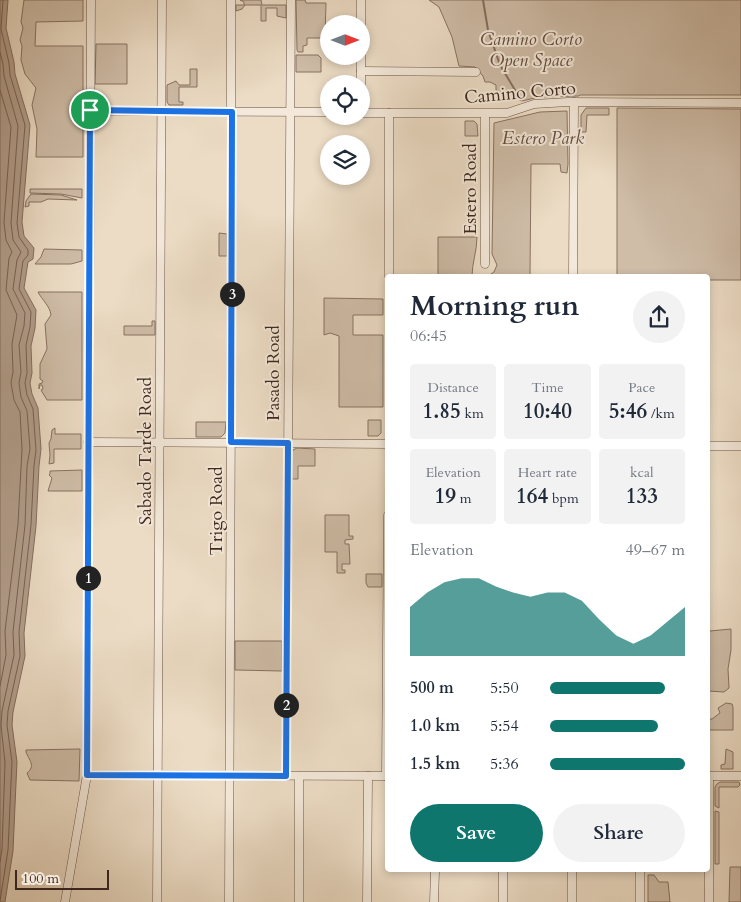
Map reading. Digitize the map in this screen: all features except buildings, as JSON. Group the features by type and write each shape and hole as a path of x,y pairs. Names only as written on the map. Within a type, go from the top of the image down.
{"street":[{"path":"65,902 87,775 91,0"},
{"name":"Sabado Tarde Road","path":"157,902 162,0"},
{"name":"Trigo Road","path":"229,902 231,0"},
{"name":"Pasado Road","path":"286,776 291,0"},
{"path":"361,0 361,15"},
{"path":"361,65 361,75"},
{"path":"361,72 476,72"},
{"path":"573,274 574,102"},
{"name":"Camino Corto","path":"370,113 506,113 534,104 574,102 741,103"},
{"path":"90,110 320,112"},
{"path":"388,274 389,113"},
{"name":"Estero Road","path":"485,114 485,264"},
{"path":"88,442 385,444"},
{"path":"710,446 741,446"},
{"path":"87,775 385,776"},
{"path":"299,776 299,902"},
{"path":"367,902 368,776"},
{"path":"710,776 741,776"},
{"path":"434,902 435,872"},
{"path":"503,872 503,902"},
{"path":"572,872 572,902"},
{"path":"640,872 640,902"},
{"path":"709,872 709,902"}],"green space":[{"path":"24,0 83,0 83,21 36,22 35,46 83,46 83,157 36,157 37,129 32,105 36,88 25,74 21,60 22,46 20,40 23,28 21,22"},
{"path":"240,0 261,0 262,5 286,5 286,18 277,16 277,8 266,8 266,21 261,21 261,5 245,5 242,9 236,11 236,5 244,5 244,2"},
{"path":"296,0 305,0 306,3 326,3 326,15 320,15 320,38 307,38 307,45 303,46 303,52 298,52"},
{"name":"Camino Corto Open Space","path":"429,0 741,0 741,95 580,95 539,97 522,101 496,90 496,85 485,82 483,76 475,67 459,66 452,37 439,7"},
{"path":"96,44 127,44 127,84 95,84"},
{"path":"296,55 318,55 320,57 321,72 296,72"},
{"path":"190,69 197,69 197,87 179,87 179,102 183,102 183,105 169,105 167,102 167,85 176,81 179,85 190,85"},
{"path":"586,108 609,108 609,115 587,115 586,132 581,132 581,115"},
{"path":"617,108 741,109 741,280 710,280 710,274 617,274"},
{"name":"Estero Park","path":"567,111 567,173 561,172 560,164 531,164 530,274 491,274 497,265 492,254 494,123 540,112"},
{"path":"465,121 474,121 477,124 478,136 465,136"},
{"path":"30,189 82,189 82,198 61,194 30,193"},
{"path":"31,194 61,195 77,200 48,199 41,202 29,202 29,206 25,207 26,201"},
{"path":"219,233 227,234 227,256 219,256"},
{"path":"438,237 477,237 472,274 438,274"},
{"path":"44,249 82,250 82,261 71,264 35,264 41,257"},
{"path":"38,292 82,292 82,400 47,400 41,390 43,389 42,385 40,385 39,389 39,384 43,381 40,379 40,364 47,349 45,324 51,315 48,306"},
{"path":"324,298 383,299 383,315 353,315 353,335 383,335 383,407 339,407 339,336 330,333 324,335"},
{"path":"152,321 155,321 155,335 124,335 124,326 152,326"},
{"path":"368,420 381,420 381,433 378,436 368,436"},
{"path":"196,422 226,422 225,433 221,437 196,437"},
{"path":"55,428 55,434 81,434 81,449 54,449 54,463 49,464 49,443 52,430"},
{"path":"297,448 315,449 315,466 298,466 298,479 292,479 292,453"},
{"path":"82,470 82,491 48,491 52,478 49,475 50,471"},
{"path":"325,515 349,515 349,536 353,536 353,539 345,540 345,544 349,544 350,564 342,564 342,570 345,570 345,573 337,573 337,552 325,552"},
{"path":"366,574 382,574 382,587 368,587"},
{"path":"731,629 731,650 728,669 729,688 724,692 710,691 710,631"},
{"path":"235,641 282,641 282,671 235,670"},
{"path":"726,703 732,704 733,730 710,730 710,719 720,713 718,708"},
{"path":"80,749 79,781 30,780 27,773 31,765 26,750"},
{"path":"726,749 733,752 733,769 721,769 721,765 725,764"},
{"path":"720,782 739,782 740,785 738,787 719,787 719,808 715,806 715,787"},
{"path":"715,811 719,812 719,864 715,864"},
{"path":"730,867 741,867 741,902 729,902"},
{"path":"648,875 654,875 659,882 668,882 670,902 648,902"}],"water":[{"path":"0,0 8,0 6,28 15,74 30,125 22,222 24,236 34,248 33,259 28,262 24,288 36,310 31,346 32,373 30,383 38,408 41,449 36,526 24,633 25,656 13,712 12,725 17,762 13,851 5,902 0,902"}],"waterway":[{"path":"483,0 488,30 500,65 521,100"}],"route":[{"path":"90,110 232,112 231,442 288,443 286,776 87,775 90,110"}]}
